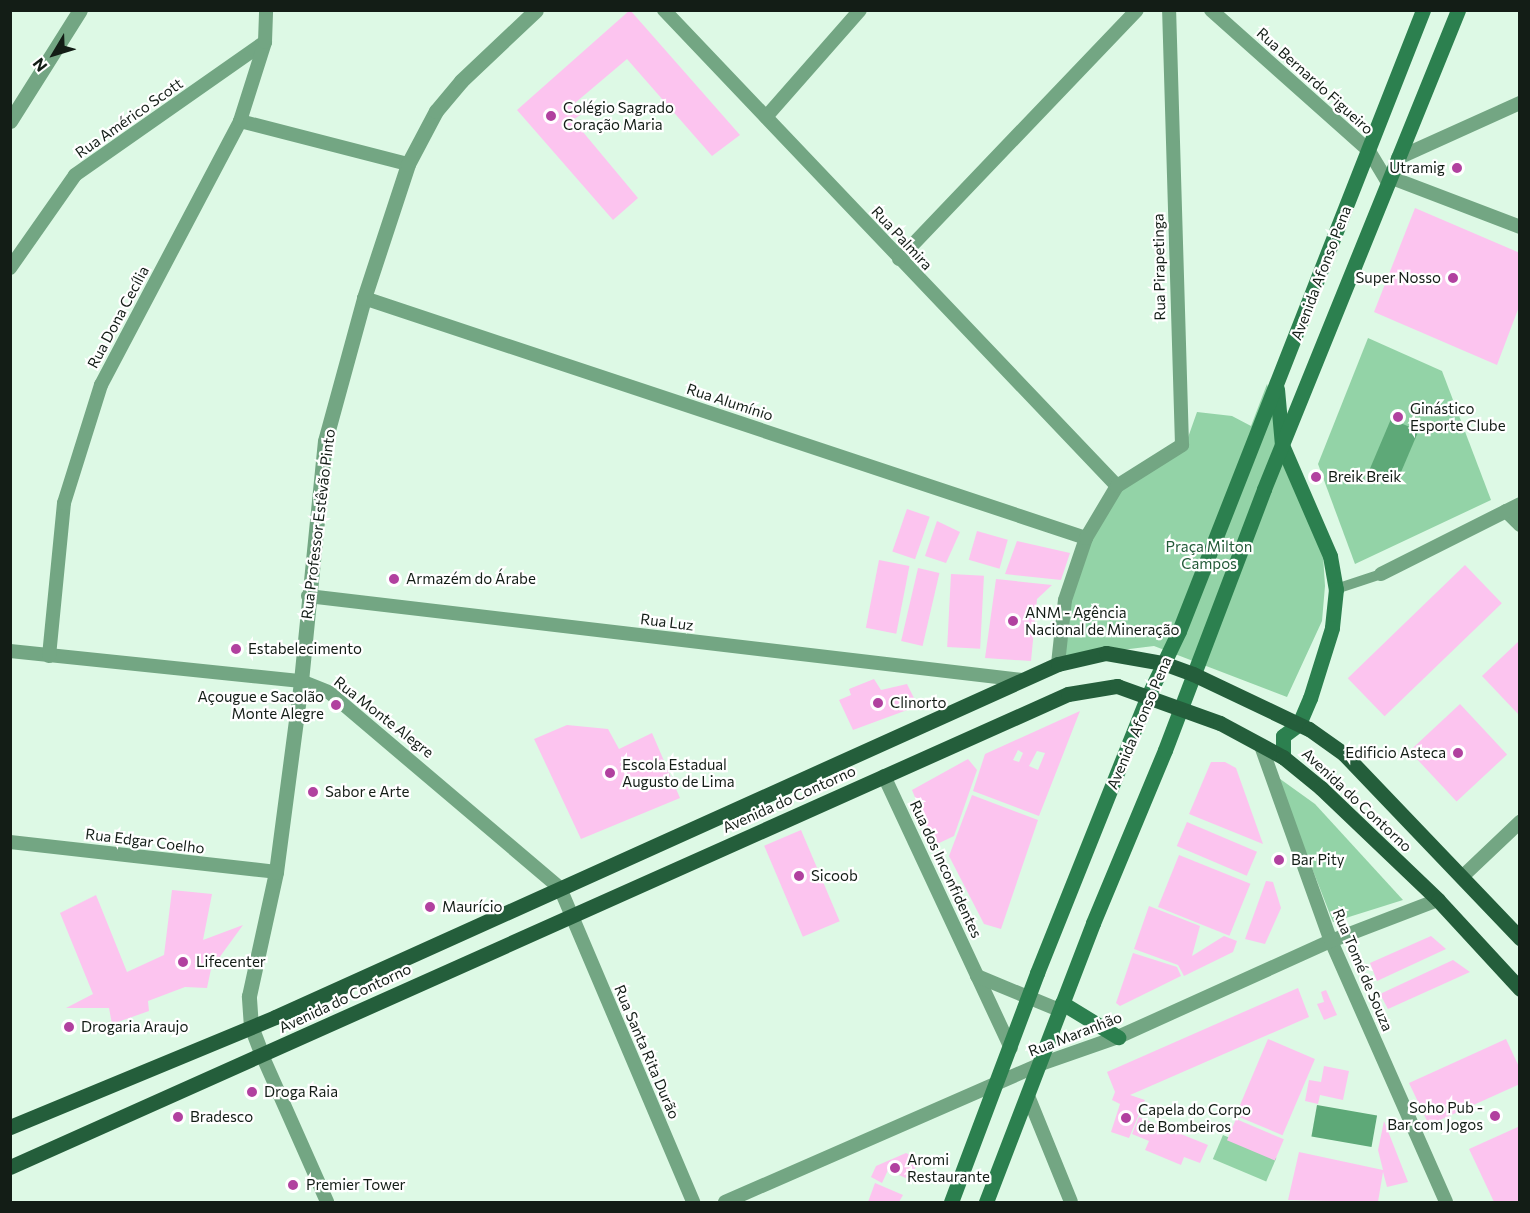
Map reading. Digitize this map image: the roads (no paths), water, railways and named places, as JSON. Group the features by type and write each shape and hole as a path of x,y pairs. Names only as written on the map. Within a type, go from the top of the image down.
{"main road":[{"name":"Avenida Afonso Pena","path":"951,1203 1148,696 1276,386 1423,10"},
{"name":"Avenida Afonso Pena","path":"987,1203 1061,1007 1182,708 1193,674 1282,445 1458,10"},
{"path":"1276,386 1282,445 1330,556 1336,589 1332,628 1299,724 1283,736 1283,757"},
{"name":"Avenida do Contorno","path":"10,1127 250,1027 1058,664 1106,653 1163,663 1193,674 1299,724 1344,754 1520,938"},
{"name":"Avenida do Contorno","path":"10,1167 1068,694 1117,686 1182,708 1283,757 1321,788 1438,900 1520,989"},
{"path":"1061,1007 1118,1037"}],"street":[{"path":"10,121 80,10"},
{"name":"Rua Dona Cecília","path":"50,656 64,502 101,385 240,121 265,42 266,10"},
{"name":"Rua Professor Estêvão Pinto","path":"262,1055 250,1027 249,996 276,872 301,681 325,441 364,298 408,164 442,103 536,10"},
{"name":"Rua Palmira","path":"664,10 898,259 1117,486"},
{"path":"766,117 860,10"},
{"path":"898,259 1137,10"},
{"name":"Rua Pirapetinga","path":"1117,486 1182,445 1169,10"},
{"name":"Rua Bernardo Figueiro","path":"1211,10 1369,151 1390,180"},
{"name":"Rua Américo Scott","path":"10,268 75,175 265,42"},
{"path":"1398,158 1520,103"},
{"path":"240,121 408,164"},
{"path":"1390,180 1520,227"},
{"name":"Rua Alumínio","path":"364,298 1086,538"},
{"path":"1058,664 1065,600 1086,538 1117,486"},
{"path":"1336,589 1381,574 1520,504"},
{"path":"1506,510 1520,525"},
{"name":"Rua Luz","path":"308,596 1022,680"},
{"name":"Rua Monte Alegre","path":"10,651 301,681 339,700 560,888"},
{"name":"Rua Tomé de Souza","path":"1261,746 1331,941 1446,1203"},
{"name":"Rua dos Inconfidentes","path":"884,776 1011,1048"},
{"path":"1462,876 1520,822"},
{"name":"Rua Edgar Coelho","path":"10,842 276,872"},
{"path":"560,888 569,916"},
{"name":"Rua Maranhão","path":"725,1203 1041,1064 1118,1037 1331,941 1438,900"},
{"name":"Rua Santa Rita Durão","path":"569,916 693,1203"},
{"path":"977,976 1029,998 1061,1007"},
{"path":"262,1055 327,1203"},
{"path":"1028,1096 1071,1203"}],"place":[{"name":"Colégio Sagrado Coração Maria","path":"551,116"},
{"name":"Utramig","path":"1457,168"},
{"name":"Super Nosso","path":"1453,278"},
{"name":"Ginástico Esporte Clube","path":"1398,417"},
{"name":"Breik Breik","path":"1316,477"},
{"name":"Armazém do Árabe","path":"394,579"},
{"name":"ANM - Agência Nacional de Mineração","path":"1013,621"},
{"name":"Estabelecimento","path":"236,649"},
{"name":"Clinorto","path":"878,703"},
{"name":"Açougue e Sacolão Monte Alegre","path":"336,705"},
{"name":"Edificio Asteca","path":"1458,753"},
{"name":"Escola Estadual Augusto de Lima","path":"610,773"},
{"name":"Sabor e Arte","path":"313,792"},
{"name":"Bar Pity","path":"1279,860"},
{"name":"Sicoob","path":"799,876"},
{"name":"Maurício","path":"430,907"},
{"name":"Lifecenter","path":"183,962"},
{"name":"Drogaria Araujo","path":"69,1027"},
{"name":"Droga Raia","path":"252,1092"},
{"name":"Soho Pub - Bar com Jogos","path":"1495,1116"},
{"name":"Bradesco","path":"178,1117"},
{"name":"Capela do Corpo de Bombeiros","path":"1126,1118"},
{"name":"Aromi Restaurante","path":"895,1168"},
{"name":"Premier Tower","path":"293,1185"}],"park label":[{"name":"Praça Milton Campos","path":"1209,554"}]}
